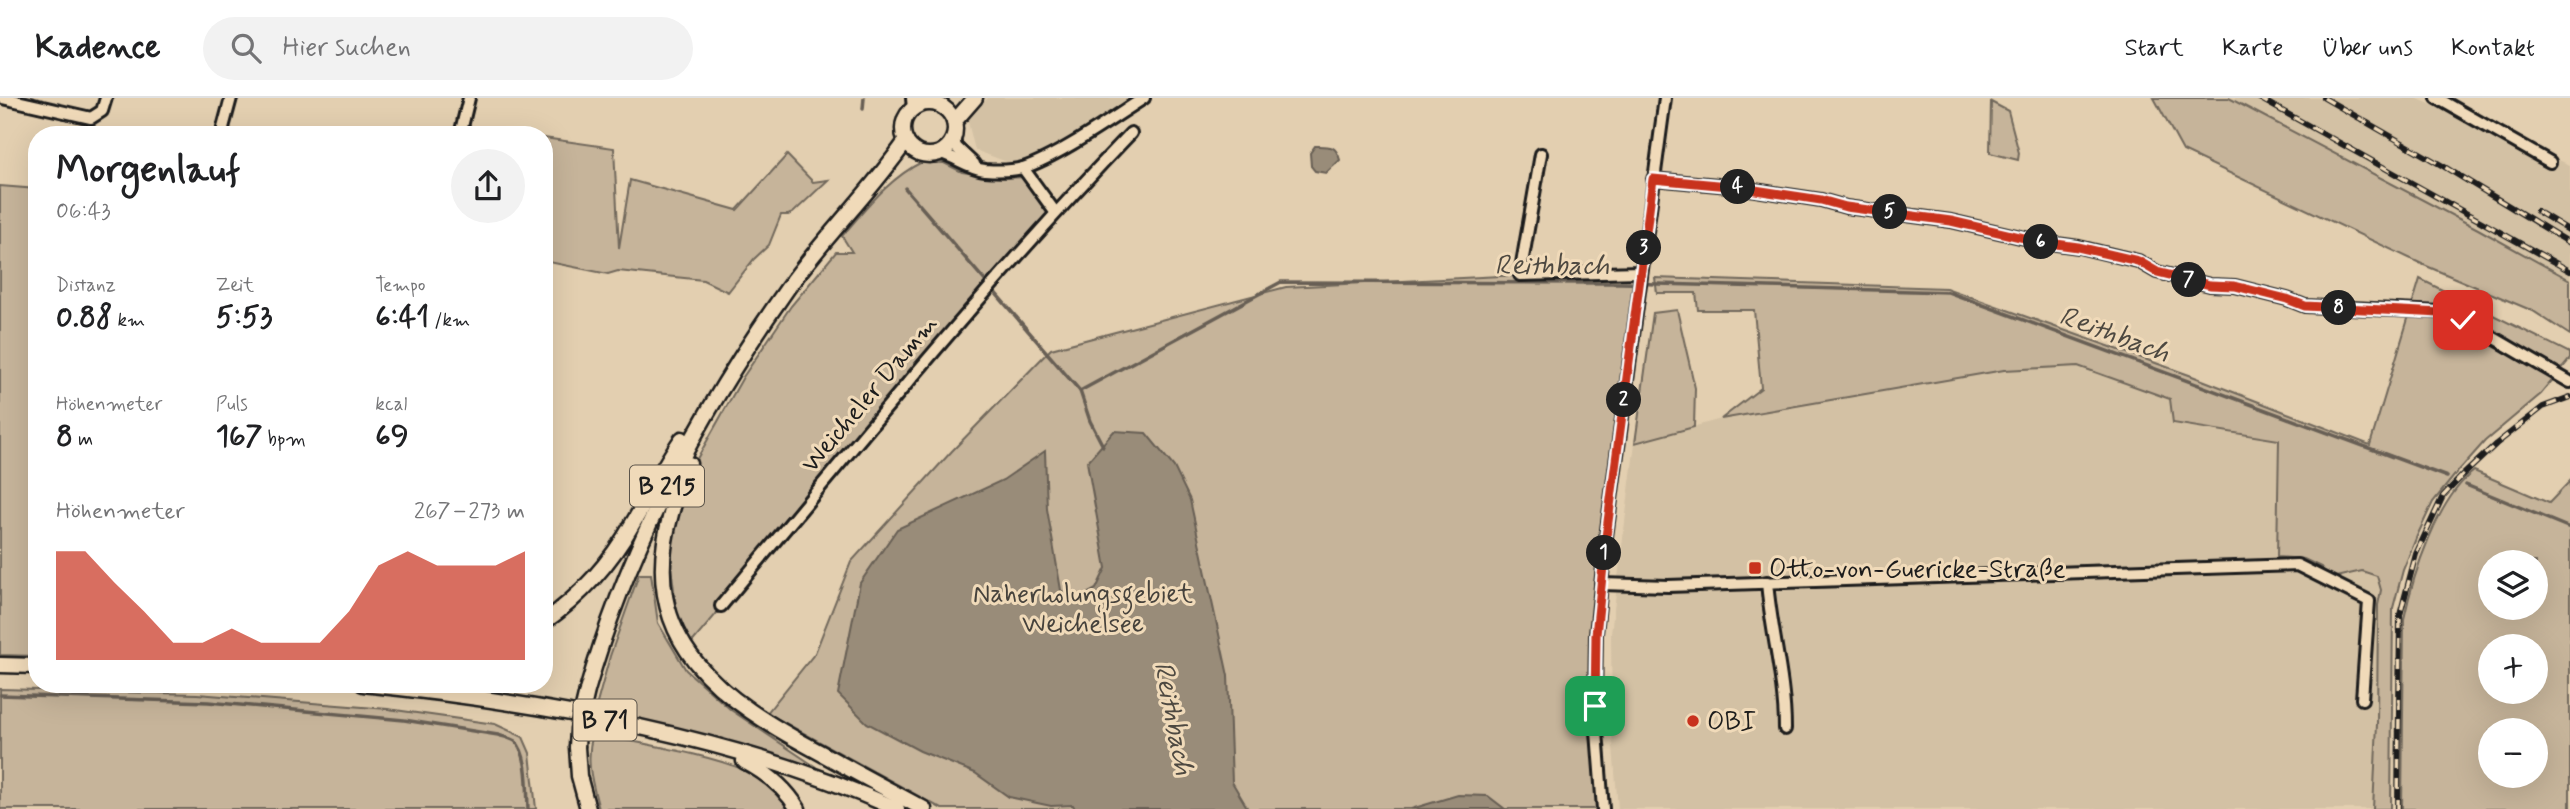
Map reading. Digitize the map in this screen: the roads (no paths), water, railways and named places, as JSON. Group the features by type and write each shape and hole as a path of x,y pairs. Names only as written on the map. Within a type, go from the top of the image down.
{"main road":[{"path":"924,103 951,114 954,122 954,139 940,153 930,155 917,152 906,141 904,126 924,103 955,98"},
{"path":"954,122 975,98"},
{"name":"B 215","path":"588,809 579,776 578,729 587,691 624,583 654,511 691,437 786,290 906,141"},
{"name":"B 215","path":"847,215 917,152"},
{"path":"553,614 587,586 608,561 632,526 677,446 743,356"},
{"path":"743,356 681,480 664,539 664,586 674,628 684,646 712,681 748,712 924,809"},
{"path":"0,665 28,666"},
{"name":"B 71","path":"437,693 494,700 611,721 715,746 822,779 897,809"},
{"path":"715,746 774,779 798,809"}],"street":[{"path":"3,98 91,118 102,111 106,98"},
{"path":"224,126 231,98"},
{"path":"462,126 469,98"},
{"path":"940,153 982,170 1023,168 1055,152 1144,98"},
{"path":"1603,809 1595,706 1596,635 1638,291 1665,98"},
{"path":"2437,98 2550,162"},
{"name":"Weicheler Damm","path":"721,606 995,281 1055,212 1130,133"},
{"path":"954,139 961,154 982,170"},
{"path":"1541,154 1520,275 1641,275"},
{"path":"1023,168 1055,212"},
{"path":"1653,179 1729,186 1821,200 1846,207 1951,221 2138,261 2157,272 2210,285 2235,286 2305,306 2441,313 2463,320 2570,382"},
{"path":"1601,584 1668,586 2297,565 2369,601 2362,699"},
{"path":"1767,582 1785,696 1786,729"}],"water":[{"path":"1315,146 1332,147 1337,151 1340,160 1326,173 1315,171 1311,166 1310,153"},
{"path":"1114,431 1146,433 1174,467 1190,500 1228,676 1232,782 1248,809 1075,809 1073,805 1051,806 1009,797 975,773 920,751 867,723 838,694 860,583 897,529 1003,480 1045,451 1047,509 1061,590 1074,601 1096,589 1106,568 1087,462"},
{"path":"1458,795 1488,796 1505,809 1411,809"}],"waterway":[{"path":"863,109 864,98"},
{"path":"905,188 1080,391"},
{"name":"Reithbach","path":"1103,446 1090,421 1080,391 1281,282 1621,283 1948,292 2447,477"},
{"name":"Reithbach","path":"2466,485 2570,528"},
{"name":"Reithbach","path":"0,695 208,702 404,720 498,735 515,741 520,747 526,773 528,809"}],"railway":[{"path":"2259,98 2570,271"},
{"path":"2324,98 2570,243"},
{"path":"2537,211 2570,231"},
{"path":"2398,809 2400,615 2416,554 2443,496 2462,476 2496,444 2543,407 2570,397"}],"place":[{"name":"Otto-von-Guericke-Straße","path":"1755,568"},
{"name":"OBI","path":"1693,721"}],"park label":[{"name":"Naherholungsgebiet Weichelsee","path":"1083,608"}]}
